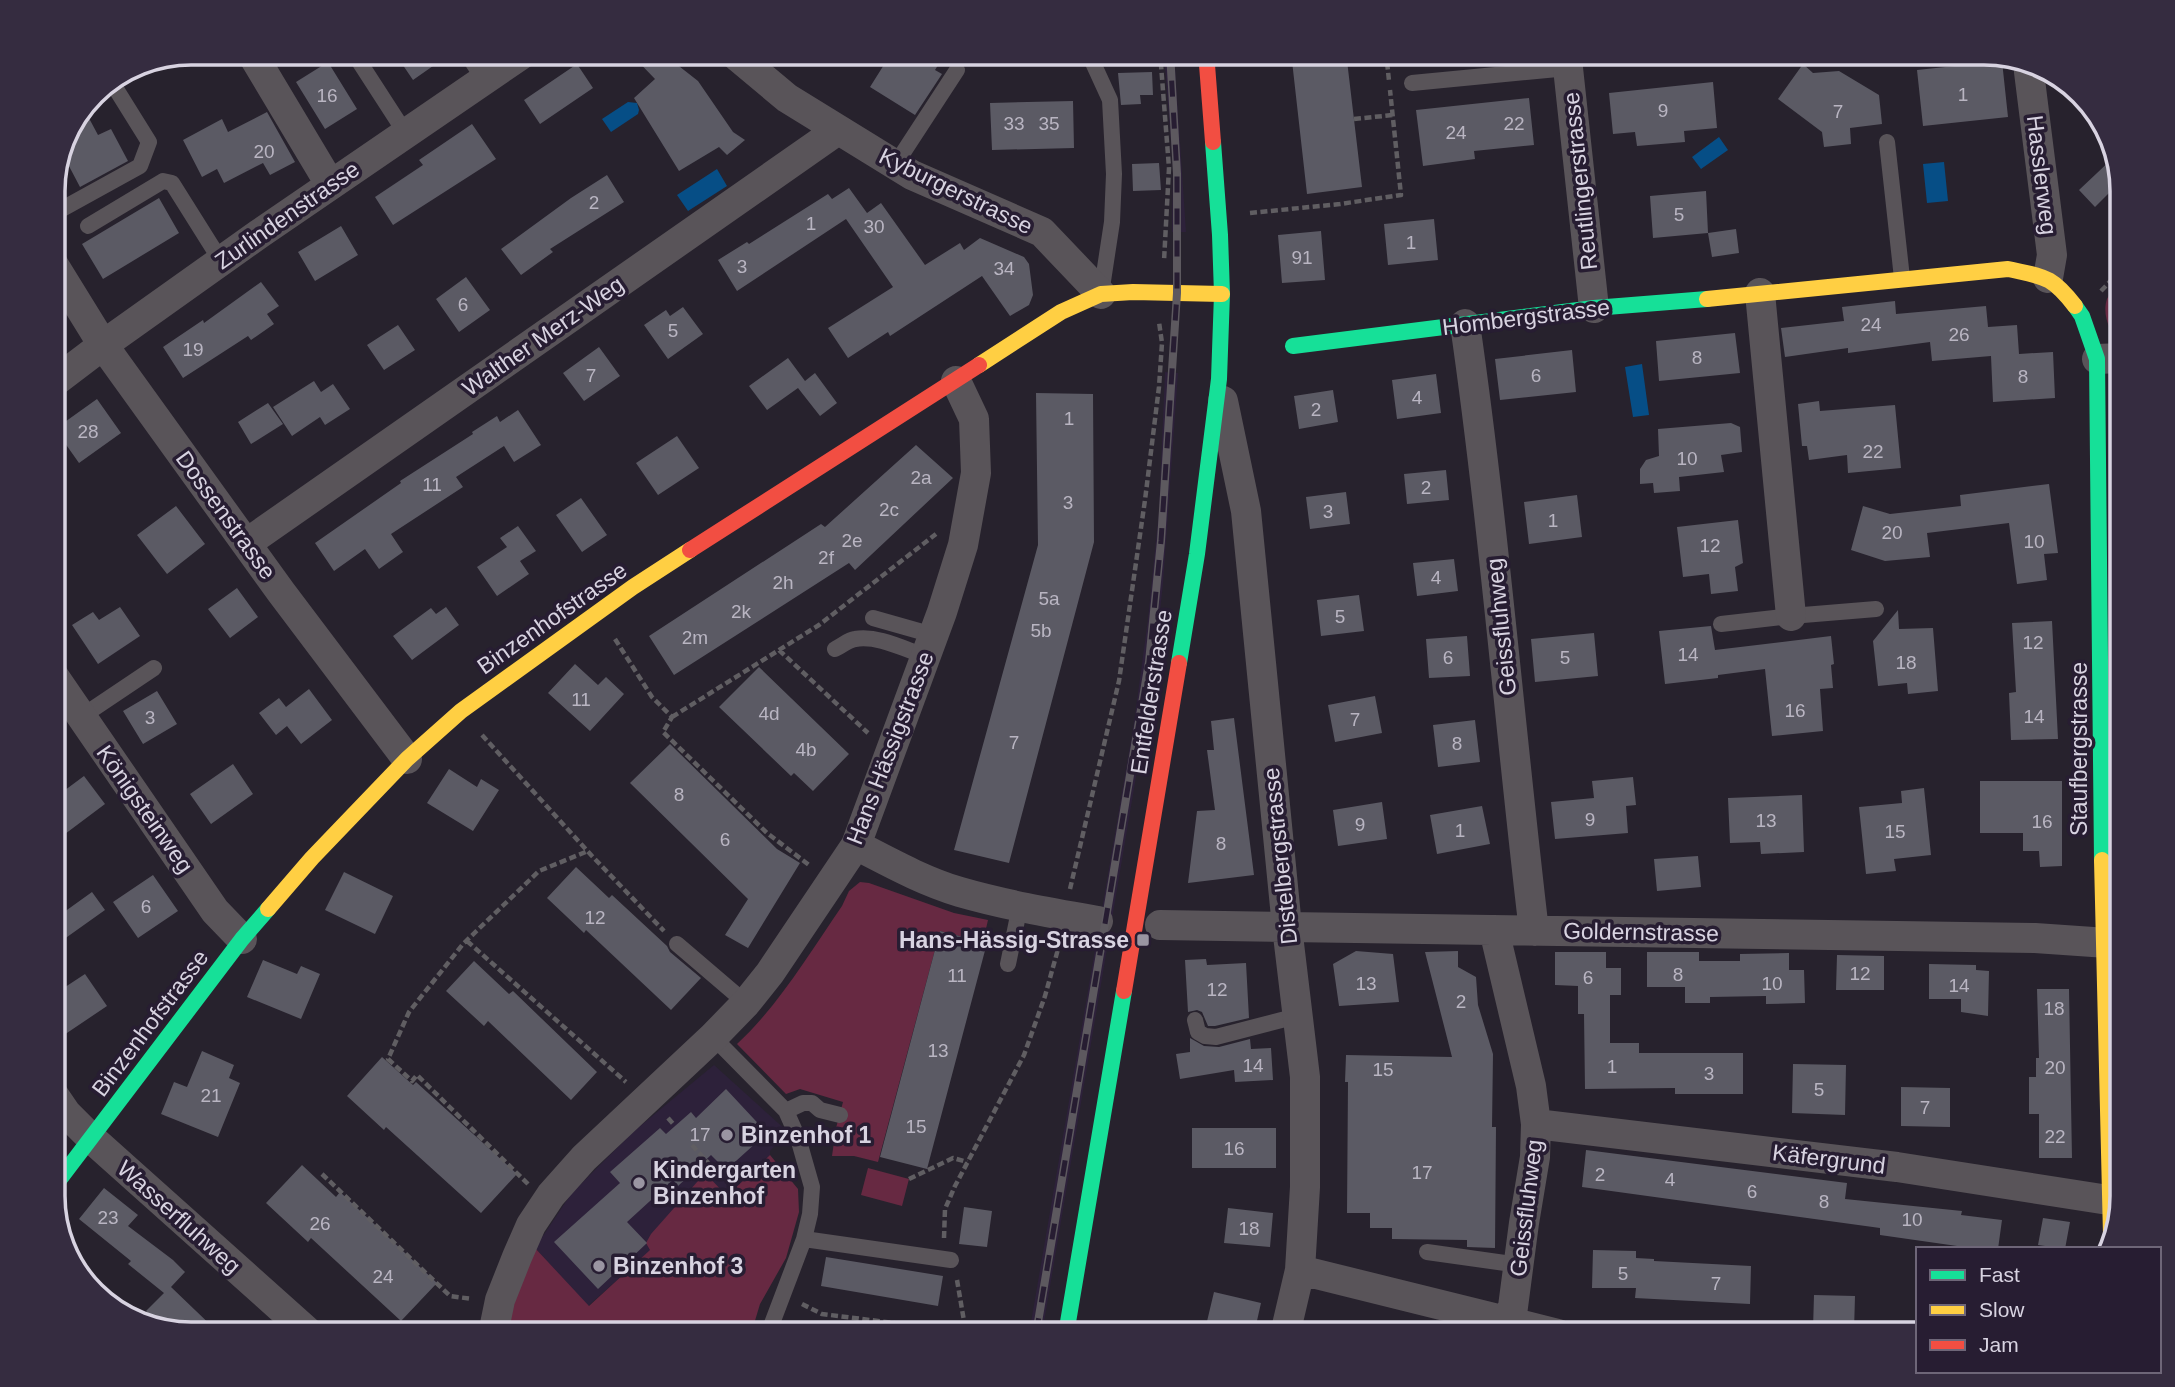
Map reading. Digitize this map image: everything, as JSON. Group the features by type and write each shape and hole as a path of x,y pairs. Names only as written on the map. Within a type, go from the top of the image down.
{"street":[{"path":"259,65 330,184"},
{"name":"Zurlindenstrasse","path":"65,374 330,184 507,65"},
{"name":"Kyburgerstrasse","path":"748,65 787,98 912,175 1042,232 1101,294"},
{"name":"Entfelderstrasse","path":"1068,1322 1197,554 1219,379 1222,294 1220,235 1207,65"},
{"name":"Reutlingerstrasse","path":"1570,65 1594,309"},
{"name":"Hasslerweg","path":"2029,73 2052,255 2048,278"},
{"name":"Walther Merz-Weg","path":"247,543 838,130"},
{"name":"Hombergstrasse","path":"1293,346 1594,309 1902,278 2008,269 2048,278"},
{"name":"Staufbergstrasse","path":"2048,278 2062,289 2110,359 2107,628 2110,786"},
{"name":"Dossenstrasse","path":"65,283 103,345 281,592 407,759"},
{"path":"1760,293 1791,615"},
{"name":"Binzenhofstrasse","path":"65,1173 242,939 312,858 407,759 461,711 644,579 1061,312 1101,294 1222,294"},
{"name":"Geissfluhweg","path":"1465,324 1492,529 1515,770 1534,931"},
{"name":"Distelbergstrasse","path":"1219,379 1246,511 1287,927 1305,1077 1305,1187 1300,1270 1288,1322"},
{"name":"Hans Hässigstrasse","path":"496,1322 500,1300 531,1225 551,1195 584,1158 746,1003 770,973 856,845 963,545 976,473 974,419 956,381"},
{"name":"Königsteinweg","path":"65,693 215,912 242,939"},
{"path":"856,845 896,866 958,891 1098,921"},
{"name":"Goldernstrasse","path":"1160,925 1982,937 2110,943"},
{"name":"Geissfluhweg","path":"1494,930 1531,1086 1536,1124 1535,1157 1511,1322"},
{"name":"Staufbergstrasse","path":"2110,1002 2106,1080 2110,1128"},
{"name":"Wasserfluhweg","path":"65,1113 296,1322"},
{"name":"Käfergrund","path":"1536,1124 1897,1167 2110,1199"},
{"path":"1300,1270 1511,1322"}],"lane":[{"path":"361,65 406,134"},
{"path":"475,65 485,81"},
{"path":"1094,65 1111,100 1114,174 1112,222 1101,294"},
{"path":"1412,83 1535,65"},
{"path":"895,165 957,70"},
{"path":"65,207 140,166 149,142 116,90"},
{"path":"1887,142 1902,278"},
{"path":"88,226 163,181 172,183 220,261"},
{"path":"1721,624 1791,615 1876,609"},
{"path":"873,618 929,646"},
{"path":"835,649 852,639 867,638 929,646"},
{"path":"81,718 154,668"},
{"path":"1008,964 1020,906"},
{"path":"677,944 746,1003"},
{"path":"1195,1020 1198,1032 1216,1037 1297,1016"},
{"path":"713,1037 786,1111 798,1139 811,1187 810,1214 804,1239 772,1322"},
{"path":"2106,1080 2110,1081"},
{"path":"786,1111 803,1103 813,1103 820,1110 840,1115"},
{"path":"804,1239 951,1260"},
{"path":"1427,1252 1519,1265"}],"path":[{"path":"963,1322 958,1283 944,1238 945,1209 1024,1055 1055,964 1074,867 1119,681 1145,500 1162,343 1159,328 1169,168 1161,65"},
{"path":"1245,213 1401,195 1387,65"},
{"path":"1354,119 1393,115"},
{"path":"831,883 767,833 663,732 672,717 819,625 951,522 965,527"},
{"path":"597,612 652,697 672,717"},
{"path":"779,650 870,734 891,749"},
{"path":"461,711 677,944"},
{"path":"551,1195 528,1184 417,1075 412,1081 388,1059 409,1012 467,941 539,871 587,850"},
{"path":"467,941 635,1090 640,1085 648,1096"},
{"path":"692,1145 710,1166"},
{"path":"909,1178 953,1158 967,1162"},
{"path":"322,1174 450,1296 500,1300"},
{"path":"782,1294 821,1314 886,1322"}],"shaded area":[{"path":"1165,65 1175,65 1186,232 1172,232 1173,167"},
{"path":"2110,295 2110,329 2105,311"},
{"path":"1165,372 1178,373 1163,583 1153,676 1044,1322 1031,1322 1134,723 1159,511"},
{"path":"860,882 954,913 988,920 983,942 940,931 878,1162 854,1156 832,1156 843,1102 800,1089 786,1094 737,1044 780,996 842,906 849,891"},
{"name":"Kindergarten Binzenhof","path":"714,1065 788,1132 770,1151 770,1155 727,1196 705,1174 651,1250 588,1306 535,1248 571,1194 633,1132"},
{"path":"770,1155 798,1189 799,1212 786,1258 760,1304 755,1322 507,1322 535,1248 589,1306 650,1250 646,1243 651,1234 705,1173 727,1196"},
{"path":"868,1168 909,1179 902,1206 861,1195"}],"water":[{"path":"628,102 637,103 638,114 611,132 602,119"},
{"path":"1719,137 1728,150 1701,169 1692,157"},
{"path":"1944,162 1948,201 1927,203 1923,164"},
{"path":"717,169 727,186 688,211 677,195"},
{"path":"1642,364 1649,415 1633,417 1625,367"}],"building":[{"path":"323,65 330,65 357,109 325,129 296,82"},
{"path":"403,65 434,65 413,80"},
{"path":"576,65 593,88 540,124 524,100"},
{"path":"642,65 678,65 698,81 733,132 745,140 727,155 719,147 679,171 634,98 655,79"},
{"path":"884,65 938,65 935,70 942,74 915,115 870,87"},
{"path":"1292,65 1348,65 1362,187 1307,194"},
{"path":"1802,65 1813,73 1839,71 1879,95 1882,124 1850,128 1851,144 1824,147 1822,132 1778,99"},
{"path":"1964,65 2003,66 2008,117 1923,126 1917,70"},
{"path":"1152,72 1153,95 1140,95 1141,104 1121,105 1118,73"},
{"path":"1713,82 1717,128 1684,131 1685,142 1637,146 1635,132 1613,134 1609,93"},
{"path":"1529,98 1534,145 1474,151 1475,159 1423,166 1416,110"},
{"path":"1073,101 1074,148 992,150 990,103"},
{"path":"267,112 295,162 270,175 263,163 224,183 217,169 202,177 183,140 222,119 228,132"},
{"path":"89,118 98,135 111,129 128,161 80,187 68,164 74,142"},
{"path":"472,124 496,159 393,225 375,197 423,165 419,160"},
{"path":"1159,163 1161,190 1133,191 1132,164"},
{"path":"2107,164 2110,192 2095,207 2079,190"},
{"path":"607,175 624,202 550,249 553,252 521,275 501,249"},
{"path":"849,188 867,213 881,203 925,265 960,243 964,250 980,238 1024,257 1029,264 1033,295 1029,305 1010,316 982,276 890,336 888,332 848,358 828,328 893,287 846,219 737,291 718,260 747,242 749,244 828,194 832,199"},
{"path":"1706,191 1708,233 1653,238 1650,196"},
{"path":"159,198 179,233 103,279 82,244"},
{"path":"1434,219 1438,260 1388,265 1384,224"},
{"path":"341,226 358,255 315,281 298,252"},
{"path":"1736,229 1739,253 1712,257 1708,233"},
{"path":"1321,231 1325,280 1282,283 1278,235"},
{"path":"466,277 490,310 459,332 436,299"},
{"path":"261,282 279,306 267,314 274,324 251,340 248,336 183,378 163,347 203,320 204,323"},
{"path":"1895,301 1896,314 1986,306 1988,327 2017,325 2019,354 2053,352 2055,398 1993,402 1991,356 1932,361 1930,342 1848,353 1848,348 1785,357 1781,328 1844,321 1842,307"},
{"path":"683,307 703,334 668,359 644,325 666,310 670,316"},
{"path":"398,325 415,350 384,370 367,345"},
{"path":"1735,333 1740,373 1659,381 1656,341"},
{"path":"599,347 620,376 584,401 563,373"},
{"path":"1572,350 1576,392 1500,400 1495,359"},
{"path":"788,358 805,381 815,373 837,403 820,416 798,388 767,410 749,386"},
{"path":"1436,374 1441,413 1397,419 1392,380"},
{"path":"314,381 321,392 333,384 350,409 325,425 320,417 292,436 273,407"},
{"path":"1333,390 1338,422 1299,429 1294,396"},
{"path":"1036,393 1093,394 1094,542 1009,863 954,850 1038,545"},
{"path":"97,399 121,433 79,463 65,443 65,422"},
{"path":"1819,401 1820,411 1895,405 1901,468 1848,473 1847,455 1809,460 1807,446 1802,446 1798,404"},
{"path":"268,403 283,424 251,444 238,422"},
{"path":"518,410 541,445 514,462 504,446 456,477 463,487 391,534 403,552 379,569 365,549 334,571 315,543 401,483 400,481 473,434 472,432 497,416 500,422"},
{"path":"1731,423 1740,427 1742,452 1721,455 1724,472 1679,477 1680,491 1654,493 1653,483 1640,484 1640,469 1646,460 1659,456 1658,429"},
{"path":"677,436 699,468 658,495 636,463"},
{"path":"916,445 953,478 855,570 849,563 674,675 649,636 821,524 825,527"},
{"path":"1446,470 1449,500 1407,504 1404,474"},
{"path":"2049,484 2058,553 2044,554 2047,580 2017,584 2009,523 1927,533 1930,557 1885,561 1851,550 1863,506 1890,514 1961,506 1960,495"},
{"path":"1346,492 1350,524 1310,529 1306,497"},
{"path":"1577,495 1582,537 1529,544 1524,502"},
{"path":"581,498 607,535 582,552 556,515"},
{"path":"176,506 205,544 167,574 137,535"},
{"path":"1738,520 1743,563 1735,567 1738,591 1711,594 1709,574 1683,577 1677,527"},
{"path":"518,526 536,551 520,561 529,574 497,596 477,567 507,547 500,538"},
{"path":"1454,559 1458,591 1417,596 1413,563"},
{"path":"237,588 258,617 230,638 208,609"},
{"path":"1359,595 1364,631 1321,636 1317,600"},
{"path":"120,607 140,636 98,664 72,625 93,612 99,620"},
{"path":"446,607 459,625 412,660 393,636 431,608 436,614"},
{"path":"1898,610 1899,629 1933,628 1938,691 1908,694 1907,683 1878,686 1873,641"},
{"path":"2052,621 2058,739 2011,740 2009,693 2016,692 2012,623"},
{"path":"1711,626 1715,650 1831,636 1833,688 1820,689 1823,731 1772,736 1765,669 1665,684 1659,631"},
{"path":"1594,633 1598,676 1535,682 1531,639"},
{"path":"1467,636 1470,676 1429,678 1426,639"},
{"path":"575,664 598,685 606,677 624,694 590,731 548,693"},
{"path":"759,667 849,754 813,791 794,773 791,776 719,707"},
{"path":"309,689 332,720 301,744 287,726 276,735 259,713 279,698 286,707"},
{"path":"157,691 177,724 143,744 123,711"},
{"path":"1375,696 1382,733 1335,742 1328,705"},
{"path":"1234,718 1254,875 1188,883 1197,811 1215,810 1207,750 1214,750 1211,721"},
{"path":"1475,720 1480,762 1438,767 1433,725"},
{"path":"670,744 777,849 800,863 748,948 725,935 748,899 630,783"},
{"path":"233,764 253,794 211,824 190,794"},
{"path":"449,769 477,787 481,779 499,790 473,831 427,803"},
{"path":"84,776 105,804 65,834 65,790"},
{"path":"1633,777 1636,805 1626,806 1628,833 1555,839 1551,802 1594,798 1592,781"},
{"path":"1980,781 2062,781 2062,866 2040,867 2039,851 2023,851 2023,833 1980,833"},
{"path":"1924,788 1931,855 1894,859 1896,871 1866,874 1859,807 1902,803 1901,791"},
{"path":"1802,795 1804,852 1761,854 1760,842 1730,843 1728,798"},
{"path":"1382,802 1387,839 1338,846 1333,810"},
{"path":"1482,806 1490,844 1437,854 1430,815"},
{"path":"1698,856 1701,887 1657,891 1654,859"},
{"path":"576,867 609,898 612,895 667,946 670,952 701,978 671,1010 586,930 584,933 547,898"},
{"path":"344,872 393,896 375,934 325,910"},
{"path":"153,875 178,911 138,938 113,902"},
{"path":"92,892 105,910 65,938 65,911"},
{"path":"940,931 987,943 927,1169 880,1157"},
{"path":"1356,951 1393,954 1399,1002 1339,1006 1333,964"},
{"path":"1458,951 1458,967 1476,977 1478,1005 1493,1054 1492,1127 1496,1127 1495,1248 1467,1247 1467,1240 1392,1239 1392,1228 1370,1228 1370,1213 1347,1213 1346,1055 1452,1057 1425,952"},
{"path":"1555,952 1606,952 1606,968 1621,968 1621,995 1610,995 1610,1043 1639,1043 1639,1053 1743,1053 1743,1094 1675,1094 1675,1088 1585,1089 1584,1014 1578,1014 1578,986 1555,985"},
{"path":"1647,952 1699,952 1699,961 1740,961 1740,954 1789,953 1789,970 1804,970 1805,1003 1766,1004 1766,996 1710,997 1710,1003 1685,1003 1685,987 1647,987"},
{"path":"1837,955 1884,956 1884,990 1836,990"},
{"path":"1206,959 1207,965 1246,963 1249,1018 1208,1026 1202,1012 1188,1012 1185,960"},
{"path":"263,960 297,974 301,966 320,974 301,1019 247,997"},
{"path":"474,961 509,994 513,991 597,1072 571,1100 488,1021 484,1026 446,991"},
{"path":"1929,964 1976,965 1976,970 1989,971 1988,1016 1961,1012 1961,999 1929,999"},
{"path":"85,974 107,1006 65,1034 65,987"},
{"path":"2037,989 2069,989 2072,1158 2039,1158 2039,1114 2029,1114 2029,1077 2036,1077 2036,1058 2039,1058"},
{"path":"1190,1038 1204,1046 1219,1047 1250,1039 1251,1049 1271,1048 1273,1080 1235,1082 1234,1070 1180,1079 1176,1054 1190,1052"},
{"path":"202,1051 234,1065 229,1078 240,1083 218,1137 161,1114 174,1082 187,1087"},
{"path":"382,1057 413,1085 416,1082 517,1174 481,1213 386,1127 384,1130 347,1096"},
{"path":"1793,1064 1846,1065 1845,1115 1792,1113"},
{"path":"1901,1087 1950,1088 1950,1127 1901,1126"},
{"path":"726,1089 767,1133 726,1170 711,1155 678,1186 673,1180 627,1222 647,1243 598,1289 554,1242 620,1183 610,1172 660,1128 666,1134 691,1112 696,1118"},
{"path":"1192,1128 1276,1128 1276,1168 1192,1168"},
{"path":"1586,1150 1847,1183 1845,1199 1962,1211 1961,1215 2002,1220 1998,1247 1964,1247 1880,1235 1880,1228 1582,1187"},
{"path":"302,1165 336,1197 340,1192 437,1283 401,1321 311,1238 308,1242 266,1203"},
{"path":"104,1188 138,1215 128,1226 185,1272 171,1287 207,1322 182,1322 151,1316 146,1311 164,1293 128,1264 131,1261 79,1219"},
{"path":"964,1207 992,1211 987,1247 959,1244"},
{"path":"1228,1208 1273,1213 1270,1247 1224,1243"},
{"path":"2043,1218 2070,1222 2065,1247 2038,1245"},
{"path":"1593,1250 1636,1251 1636,1258 1654,1261 1751,1266 1750,1304 1635,1298 1636,1288 1592,1288"},
{"path":"826,1257 943,1276 938,1306 821,1286"},
{"path":"1214,1292 1261,1303 1257,1322 1207,1322"},
{"path":"1814,1295 1855,1296 1854,1322 1813,1322"}],"railway":[{"path":"1038,1322 1149,662 1161,541 1177,293 1177,174 1171,65"}],"traffic: fast":[{"path":"1179,663 1197,554 1219,379 1222,294 1213,142"},
{"path":"1293,346 1594,308 1707,299"},
{"path":"2075,306 2082,316 2097,359 2102,860"},
{"path":"65,1172 242,939 268,909"},
{"path":"1068,1322 1124,991"}],"traffic: slow":[{"path":"1707,299 2008,269 2046,279 2059,288 2075,306"},
{"path":"979,365 1061,312 1101,294 1222,294"},
{"path":"268,909 312,858 407,759 461,711 633,587 690,550"},
{"path":"2102,860 2110,1193"}],"traffic: jam":[{"path":"1207,65 1213,142"},
{"path":"690,550 979,365"},
{"path":"1124,991 1179,663"}],"place":[{"name":"Hans-Hässig-Strasse","path":"1143,940"},
{"name":"Binzenhof 1","path":"727,1135"},
{"name":"Kindergarten Binzenhof","path":"639,1183"},
{"name":"Binzenhof 3","path":"599,1266"}]}
